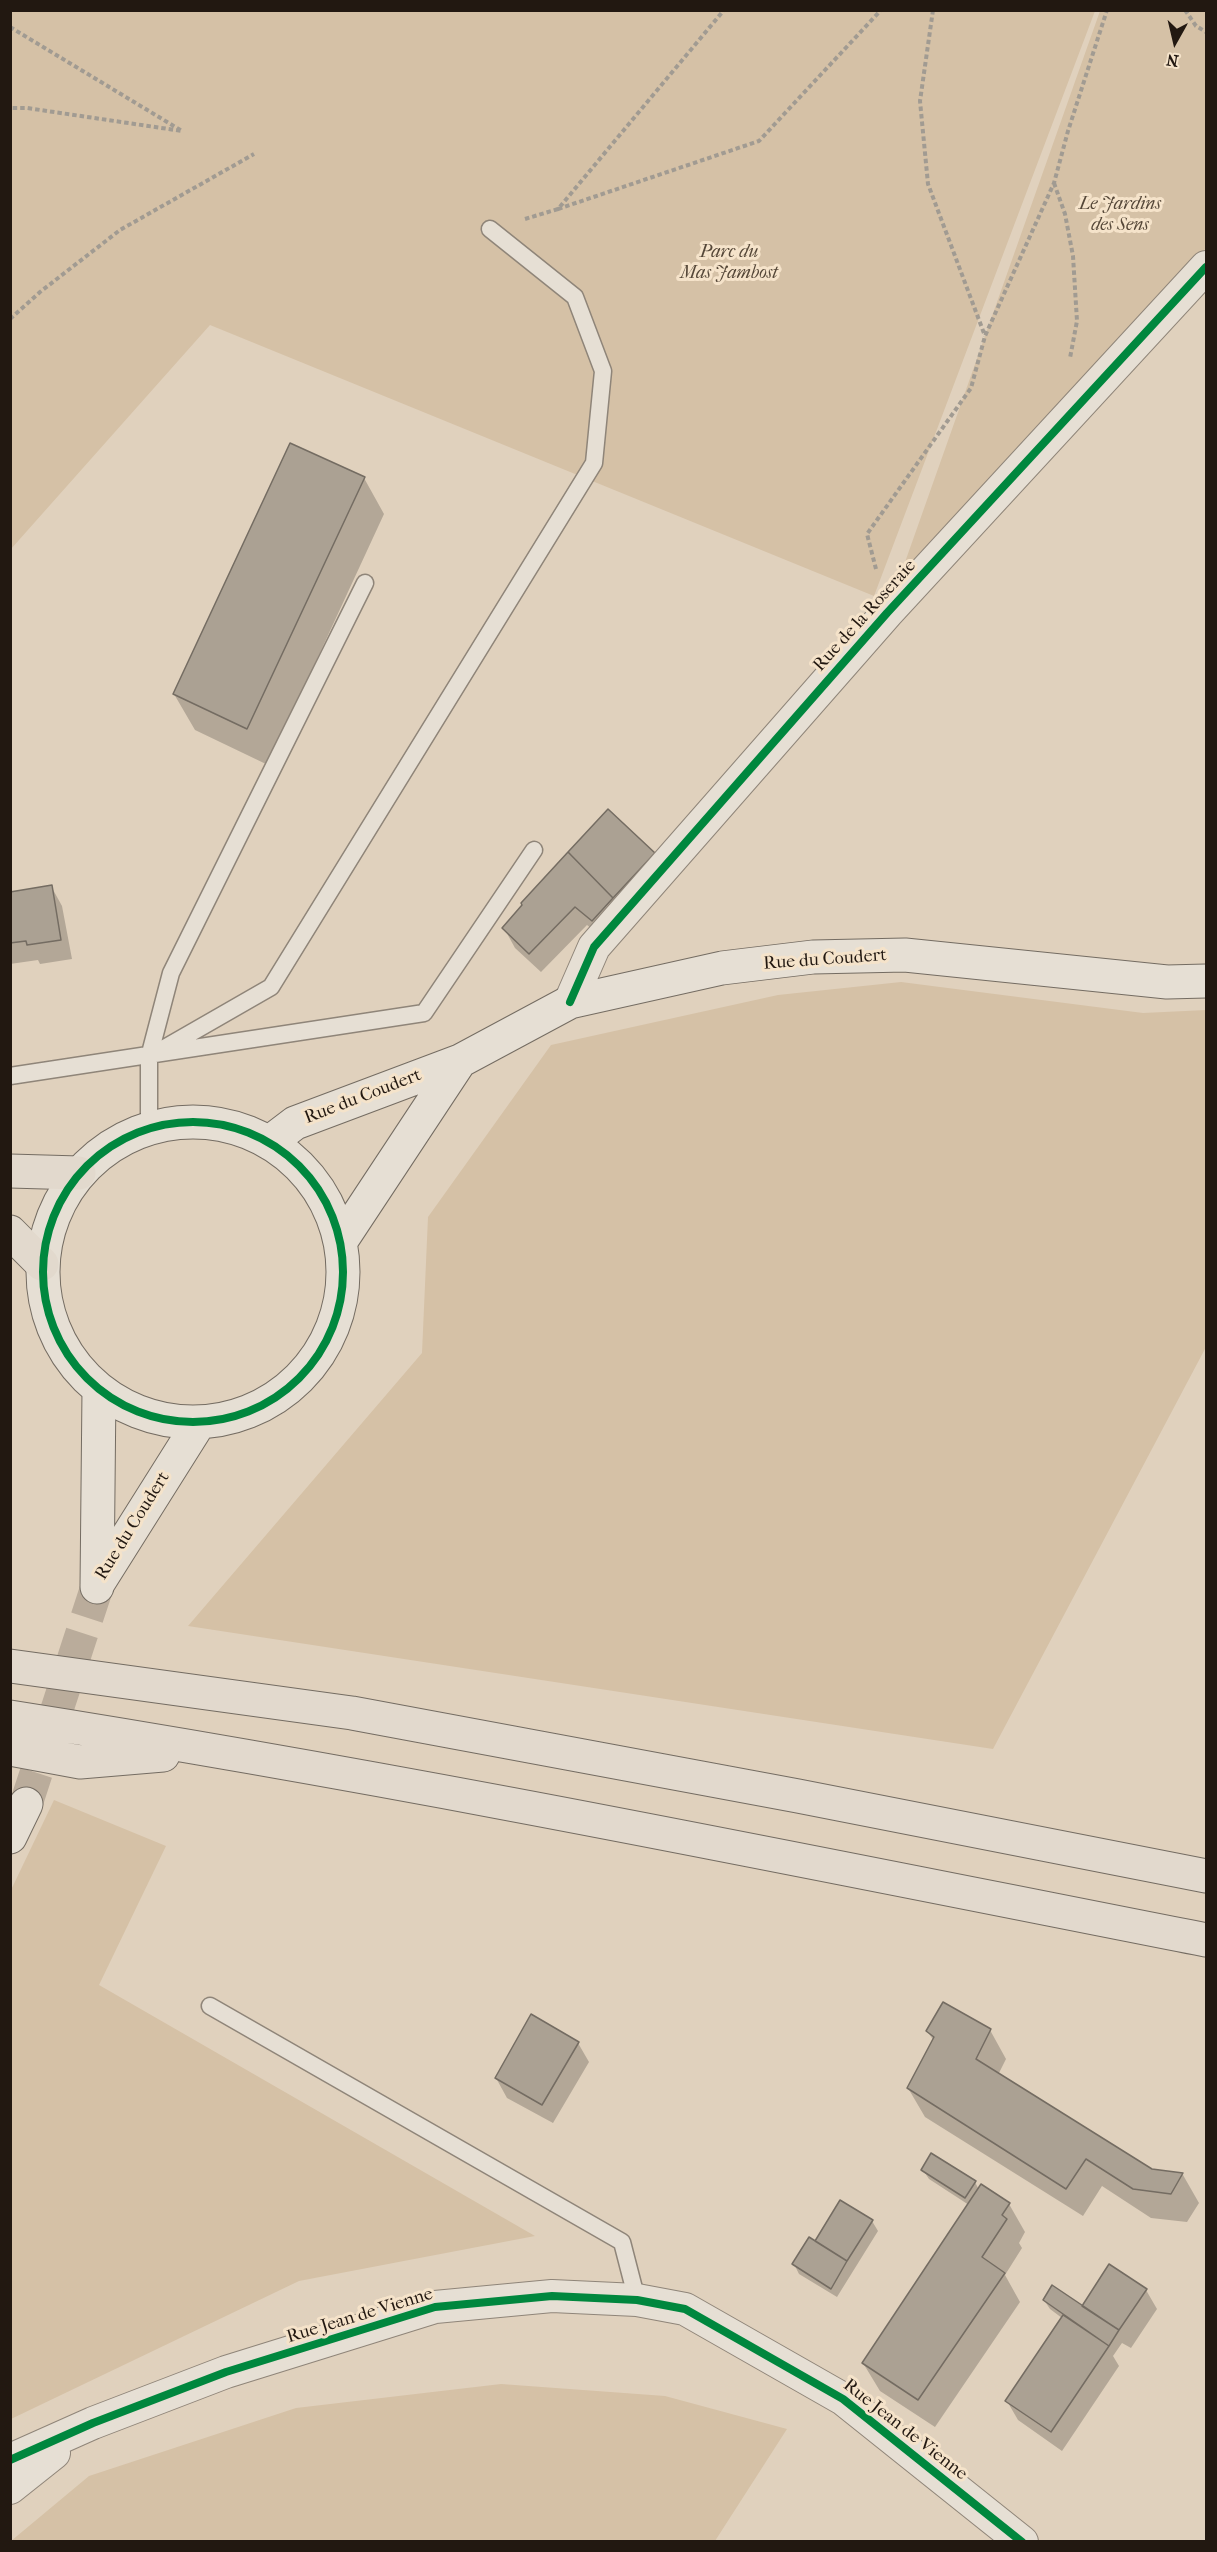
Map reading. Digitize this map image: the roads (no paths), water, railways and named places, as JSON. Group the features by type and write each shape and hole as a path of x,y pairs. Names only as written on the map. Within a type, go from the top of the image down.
{"highway":[{"path":"10,1171 80,1173"},
{"path":"10,1232 42,1264"},
{"path":"10,1647 53,1672"},
{"path":"10,1665 352,1713 786,1794 1206,1876"},
{"path":"10,1717 222,1751 617,1824 1206,1940"},
{"path":"10,1749 80,1762 222,1751"}],"street":[{"name":"Rue de la Roseraie","path":"570,1002 594,946 887,614 1206,267"},
{"name":"Rue du Coudert","path":"270,1142 296,1122 460,1061 570,1002 722,968 824,957 905,955 1167,982 1206,981"},
{"name":"Rue du Coudert","path":"341,1240 460,1061"},
{"path":"190,1121 232,1126 270,1142 302,1168 327,1202 341,1240 344,1284 334,1327 313,1365 281,1395 242,1415 199,1423 163,1420 129,1409 99,1390 67,1355 47,1311 42,1264 53,1215 80,1173 111,1145 149,1128 190,1121"},
{"name":"Rue du Coudert","path":"99,1390 97,1587 199,1423"},
{"path":"10,1837 26,1804"},
{"name":"Rue Jean de Vienne","path":"10,2460 93,2423 226,2372 435,2307 552,2296 637,2300 685,2309 843,2399 1022,2541"},
{"path":"10,2488 93,2423"}],"lane":[{"path":"149,1057 271,987 594,463 603,371 575,297 490,230"},
{"path":"149,1128 149,1057 171,974 365,583"},
{"path":"10,1076 149,1057 424,1013 534,850"},
{"path":"210,2006 622,2242 637,2300"}],"tunnel":[{"path":"26,1804 97,1587"}],"park label":[{"name":"Le Jardins des Sens","path":"1120,215"},
{"name":"Parc du Mas Jambost","path":"729,263"}]}
